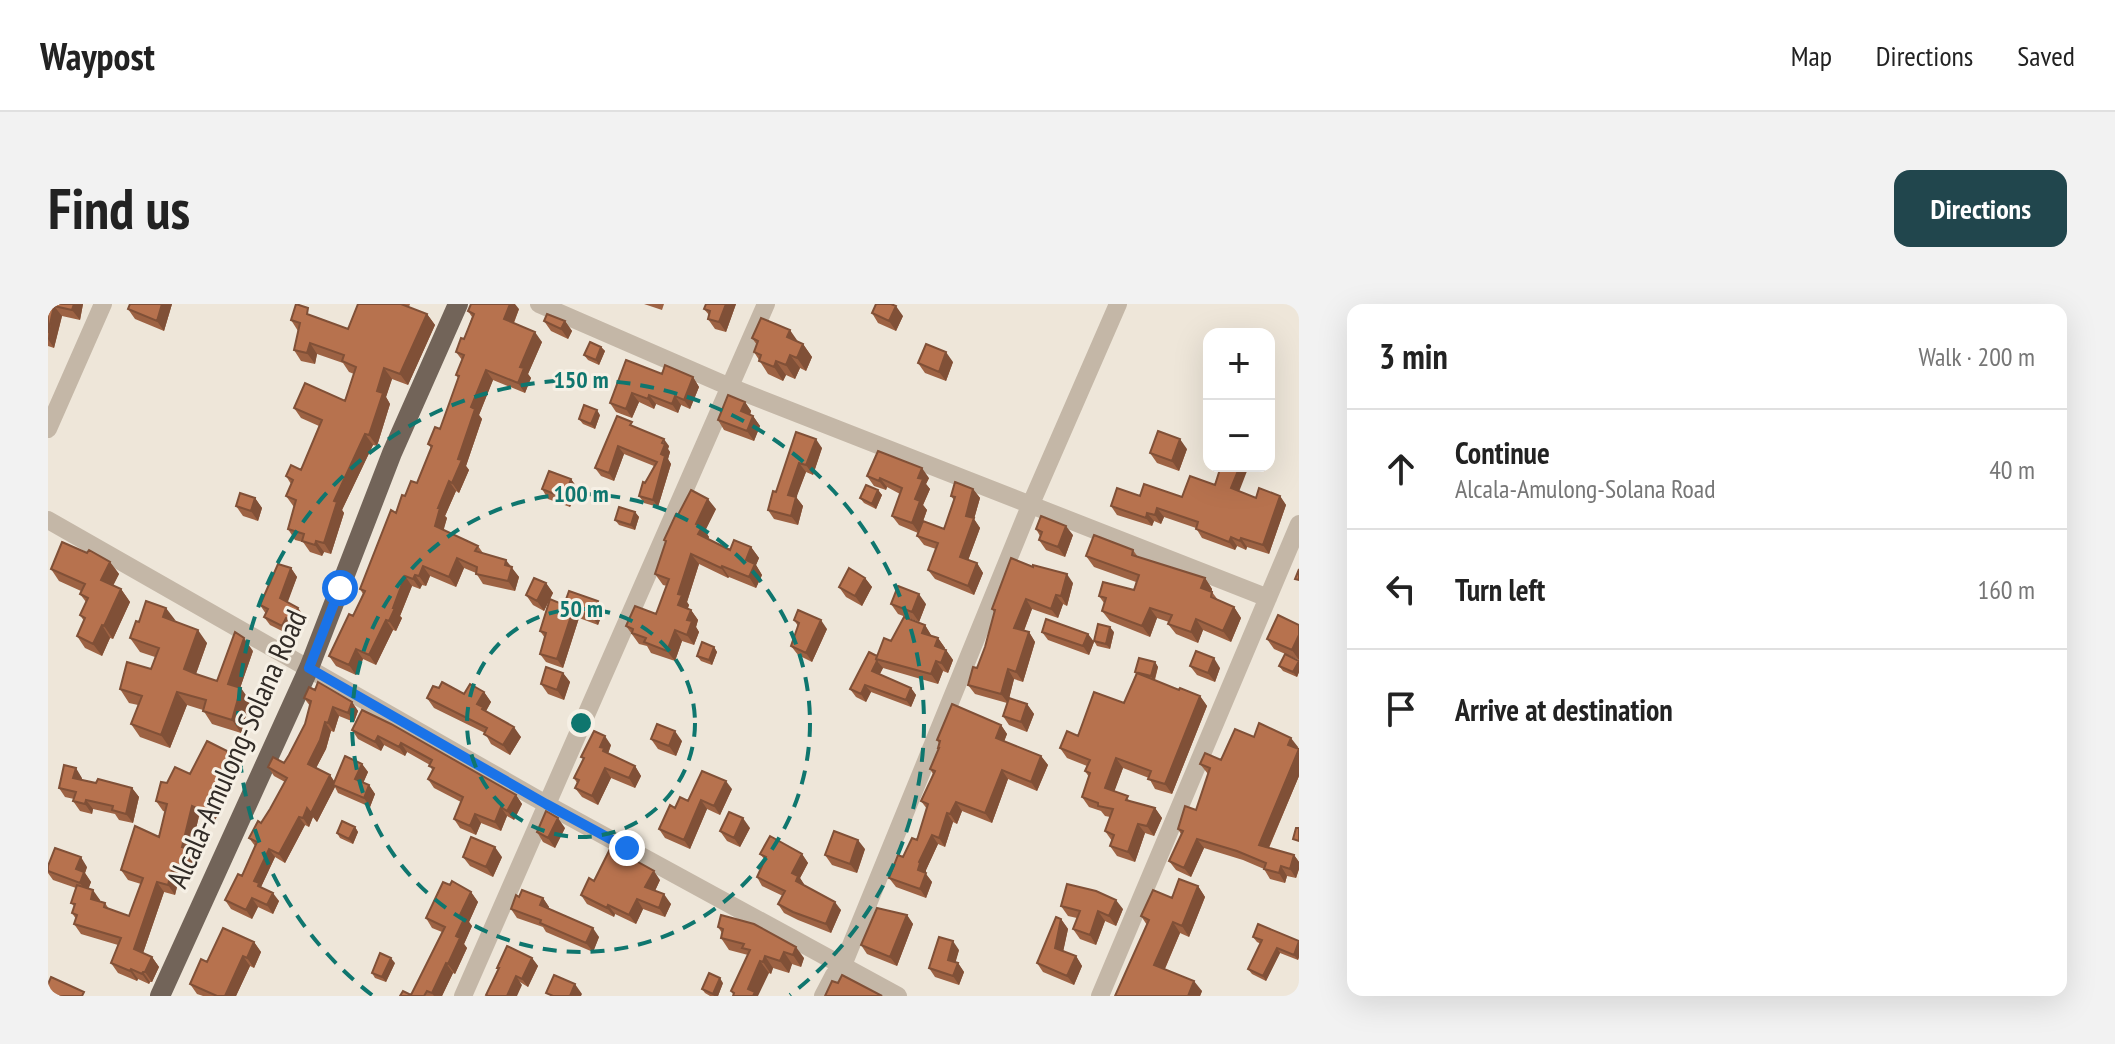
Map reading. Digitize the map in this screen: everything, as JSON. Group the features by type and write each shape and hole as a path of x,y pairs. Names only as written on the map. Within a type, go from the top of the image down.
{"main road":[{"name":"Alcala-Amulong-Solana Road","path":"160,996 309,668 392,453 458,304"}],"street":[{"path":"48,429 103,304"},
{"path":"539,304 730,387 1268,598"},
{"path":"463,996 766,304"},
{"path":"823,996 843,965 1030,506 1118,304"},
{"path":"48,520 546,804 898,996"},
{"path":"1100,996 1299,524"}],"building":[{"path":"48,304 74,304 72,310 54,306 48,333"},
{"path":"130,304 162,304 157,321 128,309"},
{"path":"296,304 308,308 307,314 348,329 358,304 401,304 427,314 400,374 384,368 377,391 383,393 369,435 365,434 334,501 337,502 324,543 316,541 315,545 302,541 304,534 288,529 296,500 286,496 293,480 286,476 291,465 301,470 322,420 294,408 305,383 345,401 356,367 342,361 344,355 310,343 307,353 294,350 300,323 291,320"},
{"path":"471,304 510,304 504,319 535,332 520,367 524,368 518,383 486,370 471,407 475,409 458,459 462,460 452,483 449,481 438,508 435,526 478,546 475,551 506,560 505,565 512,567 508,581 476,574 477,567 457,558 449,577 423,566 419,576 415,575 413,579 405,576 395,608 369,655 356,649 349,665 329,656 349,614 353,616 365,591 360,589 391,510 396,513 411,481 417,483 432,446 428,444 435,427 440,429 459,376 456,375 464,355 456,352 474,314 468,311"},
{"path":"706,304 726,304 719,322 708,319 710,311 704,309"},
{"path":"876,304 896,306 889,321 872,313"},
{"path":"547,314 565,321 561,329 544,321"},
{"path":"761,318 790,330 787,337 803,344 797,358 790,355 786,365 776,361 774,367 759,361 761,355 754,352 758,341 752,338"},
{"path":"590,342 601,347 596,360 584,355"},
{"path":"926,344 946,352 939,372 918,363"},
{"path":"626,360 662,374 665,365 693,377 684,400 675,396 672,404 649,395 648,399 632,393 626,409 610,403"},
{"path":"728,395 745,402 741,411 753,416 747,431 718,420"},
{"path":"584,405 597,410 591,424 579,419"},
{"path":"617,416 664,439 661,454 665,456 653,500 639,496 643,482 657,462 618,446 609,473 595,468"},
{"path":"1158,431 1180,439 1172,461 1150,453"},
{"path":"796,432 816,439 806,465 799,463 788,495 796,497 791,516 768,510"},
{"path":"878,451 922,468 918,478 923,479 915,499 920,501 912,523 892,516 902,488 867,476"},
{"path":"549,471 571,479 564,498 542,489"},
{"path":"1219,472 1238,472 1231,488 1256,498 1259,488 1280,496 1263,545 1231,537 1229,542 1196,529 1198,522 1157,508 1155,515 1147,513 1146,518 1111,506 1117,488 1140,496 1144,484 1182,497 1190,476 1215,485"},
{"path":"955,482 973,489 966,516 974,518 960,557 977,563 968,586 928,570 938,543 917,536 923,521 944,529 955,497 951,496"},
{"path":"866,485 878,490 872,504 860,498"},
{"path":"691,490 708,499 696,524 702,527 698,534 730,550 734,540 751,547 746,560 755,564 749,577 691,554 678,594 682,595 678,605 691,610 687,620 692,621 687,635 675,630 667,651 644,642 646,638 632,633 633,629 626,626 635,606 656,614 669,579 655,574 664,540"},
{"path":"240,493 255,498 251,511 236,506"},
{"path":"619,507 635,512 631,525 615,520"},
{"path":"1041,516 1066,526 1058,547 1039,540 1042,532 1036,529"},
{"path":"1094,535 1133,550 1132,555 1205,578 1201,588 1212,592 1211,597 1234,607 1223,631 1196,619 1191,632 1168,624 1172,615 1150,608 1142,626 1102,611 1106,598 1099,596 1103,582 1134,590 1139,575 1086,556"},
{"path":"62,542 87,553 89,550 110,562 101,580 121,589 93,644 77,636 85,618 80,615 88,598 80,594 85,584 51,569"},
{"path":"1011,558 1033,567 1067,574 1061,596 1056,595 1051,609 1026,599 1014,628 1029,632 1016,672 1008,669 1001,694 968,685 973,667 977,668 985,647 995,610 992,609"},
{"path":"278,564 291,568 280,598 298,608 292,621 286,618 282,626 264,617 268,609 260,605"},
{"path":"849,568 865,578 855,596 839,587"},
{"path":"534,578 546,583 537,601 526,595"},
{"path":"898,586 919,594 912,612 891,604"},
{"path":"569,591 598,601 592,616 573,610 557,659 540,654 546,633 540,631 550,599 564,605"},
{"path":"146,601 166,608 163,617 198,630 184,669 196,674 217,681 235,632 244,638 228,684 241,688 232,720 203,711 206,700 177,692 161,735 131,724 142,696 120,689 127,662 151,669 159,648 130,638"},
{"path":"798,610 821,620 806,653 791,646 799,623 794,620"},
{"path":"1278,615 1299,625 1299,635 1292,650 1267,639"},
{"path":"904,617 925,625 922,633 938,638 935,646 946,650 941,663 936,661 931,674 876,659 884,638 891,641"},
{"path":"1046,619 1088,634 1083,646 1042,632"},
{"path":"1098,624 1110,627 1106,644 1094,641"},
{"path":"702,642 714,647 709,660 697,656"},
{"path":"1196,651 1214,658 1208,673 1190,666"},
{"path":"869,652 877,656 872,671 911,688 906,700 865,685 861,694 850,689"},
{"path":"1285,654 1299,661 1293,672 1279,666"},
{"path":"1139,658 1155,662 1151,676 1135,672"},
{"path":"546,667 563,673 557,690 541,684"},
{"path":"1137,673 1200,696 1165,784 1148,779 1151,771 1116,758 1105,788 1128,796 1126,800 1155,808 1147,826 1138,824 1128,852 1110,846 1114,835 1105,831 1113,809 1098,806 1098,803 1082,797 1090,773 1085,771 1090,760 1060,748 1067,731 1078,736 1094,692 1124,703"},
{"path":"318,682 352,702 348,713 333,707 308,764 330,775 311,813 307,808 303,818 299,817 279,854 269,849 254,881 273,893 267,905 252,898 246,910 225,900 238,874 242,876 257,842 249,838 287,778 268,767 273,757 284,763 289,755 305,724 311,701 304,698 309,687 315,690"},
{"path":"442,682 464,694 470,684 484,692 477,704 514,727 503,745 484,734 487,728 427,698 433,686 439,688"},
{"path":"1009,698 1027,704 1021,722 1003,716"},
{"path":"952,704 1001,725 996,738 1041,756 1031,782 1002,770 985,813 956,802 950,814 947,813 939,838 932,835 919,862 918,870 926,873 920,889 889,878 898,855 903,857 912,838 917,840 928,804 921,801 935,771 930,769 939,748 940,741 937,740"},
{"path":"362,710 516,795 507,811 501,807 495,822 475,814 470,826 454,819 463,797 428,779 434,768 429,766 432,760 401,743 399,747 378,736 375,742 352,730"},
{"path":"1259,723 1291,738 1288,745 1299,749 1259,845 1294,855 1290,869 1281,866 1279,873 1264,869 1266,863 1197,839 1184,868 1169,861 1183,831 1178,829 1185,806 1196,810 1210,768 1200,764 1205,753 1221,760 1235,729 1254,737"},
{"path":"657,724 675,731 669,746 651,739"},
{"path":"594,731 605,736 600,747 604,748 603,751 635,766 629,778 605,768 592,796 575,788 579,780 574,778"},
{"path":"207,741 233,754 207,813 192,806 182,847 191,850 184,872 172,869 168,885 157,882 134,949 152,957 142,974 130,971 111,963 121,938 74,924 77,915 72,913 75,904 71,903 77,885 93,890 91,899 105,903 104,907 129,916 143,878 121,870 135,826 159,837 167,804 156,801 161,782 167,783 175,767 190,774"},
{"path":"345,756 362,764 355,779 369,785 364,798 333,785"},
{"path":"64,765 76,768 73,778 96,783 98,779 132,788 126,814 112,810 113,806 86,800 85,804 73,801 76,792 59,788"},
{"path":"702,771 726,781 714,806 701,800 684,840 659,829 670,805 675,808 680,797 688,801"},
{"path":"546,811 558,818 548,838 537,832"},
{"path":"729,812 743,818 734,838 720,831"},
{"path":"342,821 355,827 349,839 337,833"},
{"path":"1296,828 1299,828 1299,841 1293,839"},
{"path":"834,831 858,840 850,864 825,855"},
{"path":"770,836 802,854 792,873 798,876 796,881 835,902 826,924 778,904 785,891 757,877 766,857 760,854"},
{"path":"471,837 495,847 486,867 463,857"},
{"path":"611,847 654,871 645,887 664,894 659,908 637,899 629,915 581,895 589,878 594,881"},
{"path":"55,848 81,857 76,869 84,872 80,883 48,871"},
{"path":"1179,879 1198,886 1182,926 1173,922 1154,965 1194,981 1188,996 1115,996 1149,920 1141,916 1153,890 1172,898"},
{"path":"452,881 471,892 460,915 465,917 456,936 460,938 432,993 427,991 424,996 400,996 403,991 411,995 445,927 426,918 443,882 450,885"},
{"path":"1067,884 1116,900 1109,916 1098,911 1090,935 1073,929 1080,911 1061,906"},
{"path":"522,890 543,898 540,905 593,928 586,943 511,909 516,895 519,897"},
{"path":"877,908 907,915 890,957 861,945"},
{"path":"721,915 754,924 796,947 793,955 784,952 780,961 765,956 763,962 760,961 748,989 755,992 753,996 733,996 731,991 750,950 742,948 744,944 721,938 723,929 718,927"},
{"path":"1056,917 1061,919 1055,948 1076,956 1067,976 1037,963"},
{"path":"1258,924 1299,941 1294,955 1277,948 1263,976 1248,969 1262,940 1253,937"},
{"path":"223,928 254,942 247,958 243,956 225,996 217,996 190,984 201,959 207,962"},
{"path":"939,937 953,941 948,960 958,963 953,976 929,968"},
{"path":"507,946 532,958 522,979 516,976 507,996 488,996 486,995"},
{"path":"380,953 391,958 382,977 372,973"},
{"path":"709,973 720,978 713,994 702,989"},
{"path":"554,975 575,984 570,996 546,993"},
{"path":"842,975 882,996 825,996 832,981 838,983"},
{"path":"51,977 84,992 82,996 48,996"}],"route":[{"path":"340,588 309,668 627,848"}]}
